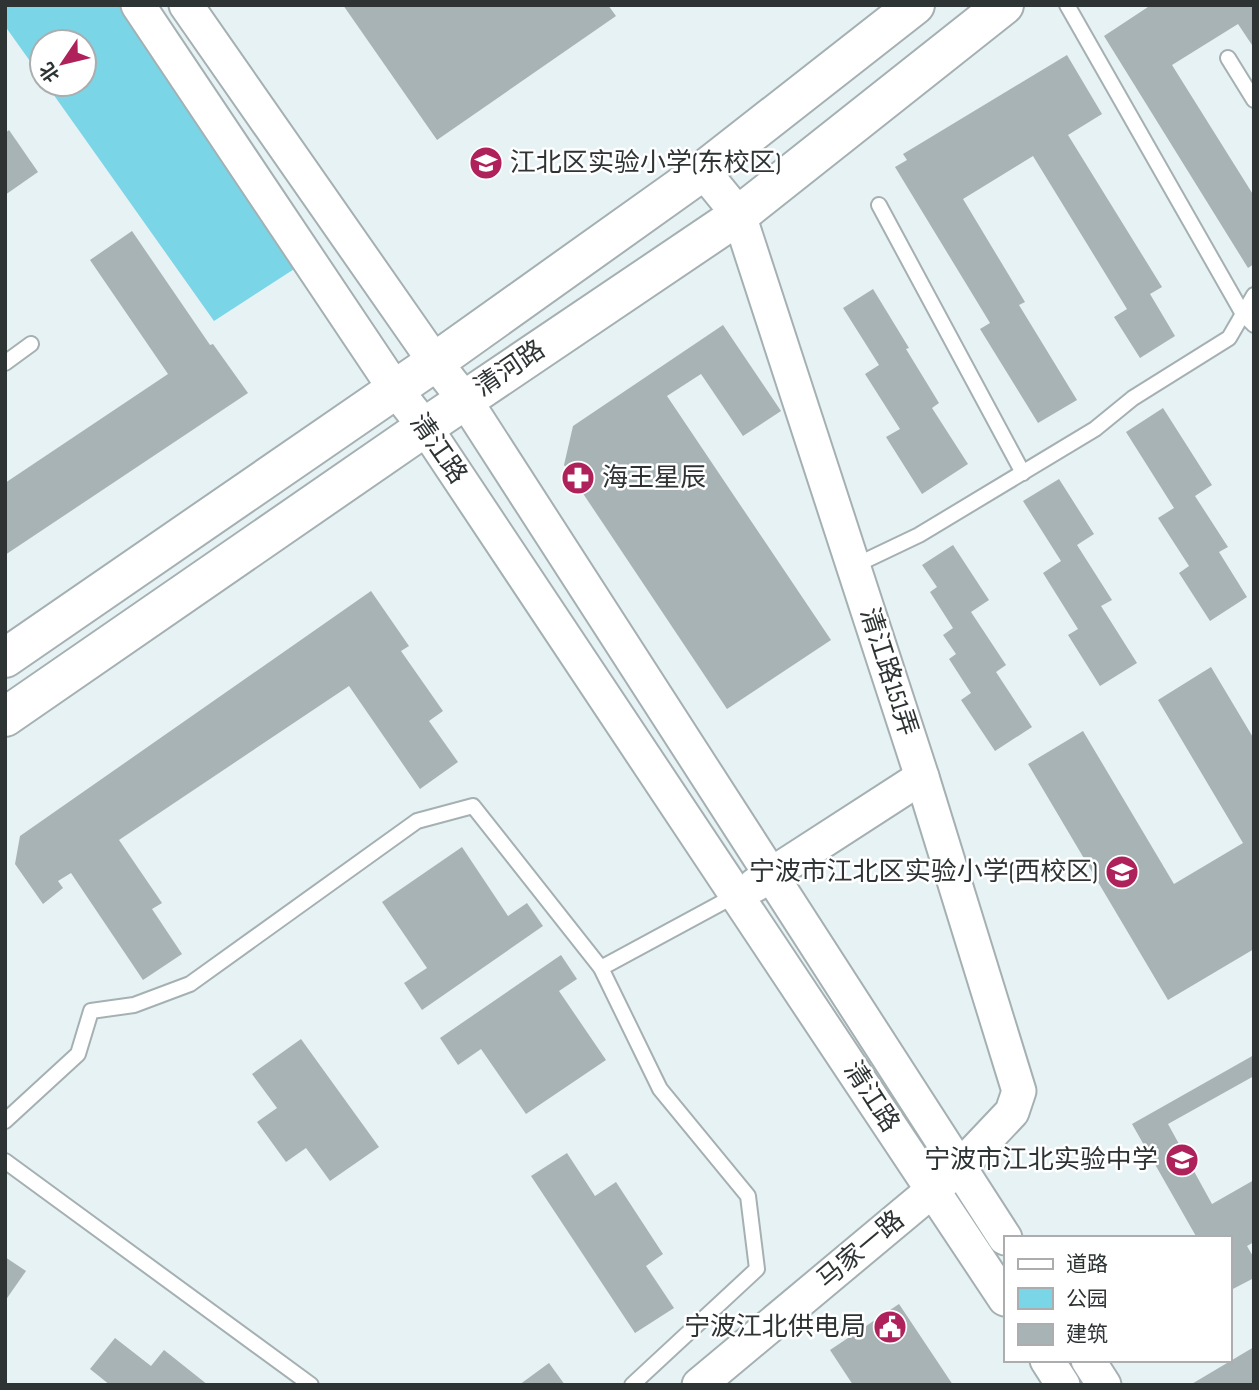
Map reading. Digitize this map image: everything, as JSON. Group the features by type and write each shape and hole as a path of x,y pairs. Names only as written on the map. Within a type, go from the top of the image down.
{"main road":[{"name":"清河路","path":"5,658 435,362 702,171 915,5"},
{"name":"清河路","path":"5,717 425,427 740,215 1004,5"}],"street":[{"name":"清江路","path":"138,5 738,894 1004,1298"},
{"name":"清江路","path":"186,5 435,362 465,400 1004,1236"},
{"name":"清江路151弄","path":"702,171 740,215 922,777 1019,1091 1012,1112 959,1168"},
{"path":"738,894 773,875 922,777"},
{"name":"马家一路","path":"699,1385 959,1168"},
{"path":"1048,1362 1063,1385"},
{"path":"1089,1362 1104,1385"}],"lane":[{"path":"1067,5 1243,314 1254,325"},
{"path":"1228,58 1254,100"},
{"path":"879,205 1023,473"},
{"path":"853,566 919,536 1096,429 1133,398 1229,338 1254,295"},
{"path":"5,363 32,344"},
{"path":"5,1121 78,1054 91,1011 134,1005 190,984 417,821 473,806 601,968 660,1089 748,1196 757,1269 632,1385"},
{"path":"601,968 738,894"},
{"path":"5,1161 311,1385"}],"green space":[{"path":"5,5 127,5 302,264 214,321 56,98 98,98 98,28 28,28 28,58 5,26"}],"building":[{"path":"343,5 608,5 616,16 437,140"},
{"path":"1151,5 1254,5 1254,48 1238,24 1172,65 1254,196 1254,264 1248,268 1104,36"},
{"path":"1067,55 1102,114 1068,135 1162,287 1150,294 1175,336 1140,358 1114,317 1127,309 1033,156 963,199 1025,302 1019,305 1077,400 1038,423 980,329 990,323 895,167 907,160 903,154"},
{"path":"9,130 38,172 5,195 5,133"},
{"path":"132,231 210,345 213,344 248,393 5,555 5,483 168,374 90,260"},
{"path":"873,289 939,403 932,408 968,464 922,494 886,437 900,429 865,374 879,365 843,308"},
{"path":"723,325 781,411 743,436 701,374 667,396 831,640 727,709 564,465 573,426"},
{"path":"1163,408 1212,485 1195,496 1228,547 1219,552 1247,597 1210,621 1179,573 1189,566 1158,518 1174,508 1126,432"},
{"path":"1059,479 1094,534 1077,545 1112,600 1101,606 1137,663 1100,686 1068,635 1078,629 1043,573 1061,561 1023,501"},
{"path":"953,545 989,600 971,612 1006,665 996,672 1032,727 995,751 961,700 971,693 949,659 956,654 943,635 953,628 930,592 937,587 922,565"},
{"path":"371,591 409,646 401,651 443,711 429,721 458,762 420,789 349,686 119,840 162,903 152,909 182,954 143,980 71,873 58,881 63,888 43,904 15,864 20,836"},
{"path":"1211,667 1254,739 1254,949 1168,1000 1028,764 1083,731 1174,884 1243,843 1158,700"},
{"path":"462,847 508,916 527,903 543,926 422,1010 404,983 427,968 382,902"},
{"path":"561,955 577,979 559,991 606,1060 526,1114 481,1049 458,1065 440,1038"},
{"path":"301,1039 379,1147 330,1181 306,1148 286,1162 257,1122 277,1108 252,1074"},
{"path":"1254,1055 1254,1076 1168,1124 1212,1204 1254,1180 1254,1242 1247,1246 1254,1258 1254,1278 1231,1290 1231,1236 1196,1236 1132,1124"},
{"path":"567,1153 595,1196 616,1182 663,1254 646,1266 674,1308 635,1333 531,1176"},
{"path":"5,1257 26,1271 5,1301"},
{"name":"宁波江北供电局","path":"899,1304 953,1385 853,1385 830,1350"},
{"path":"115,1338 151,1366 164,1350 208,1385 110,1385 90,1369"},
{"path":"1254,1347 1254,1385 1190,1385 1231,1362"},
{"path":"549,1363 565,1385 519,1385"}],"place":[{"name":"江北区实验小学(东校区)","path":"486,163"},
{"name":"海王星辰","path":"578,478"},
{"name":"宁波市江北区实验小学(西校区)","path":"1122,872"},
{"name":"宁波市江北实验中学","path":"1182,1160"},
{"name":"宁波江北供电局","path":"890,1327"}]}
